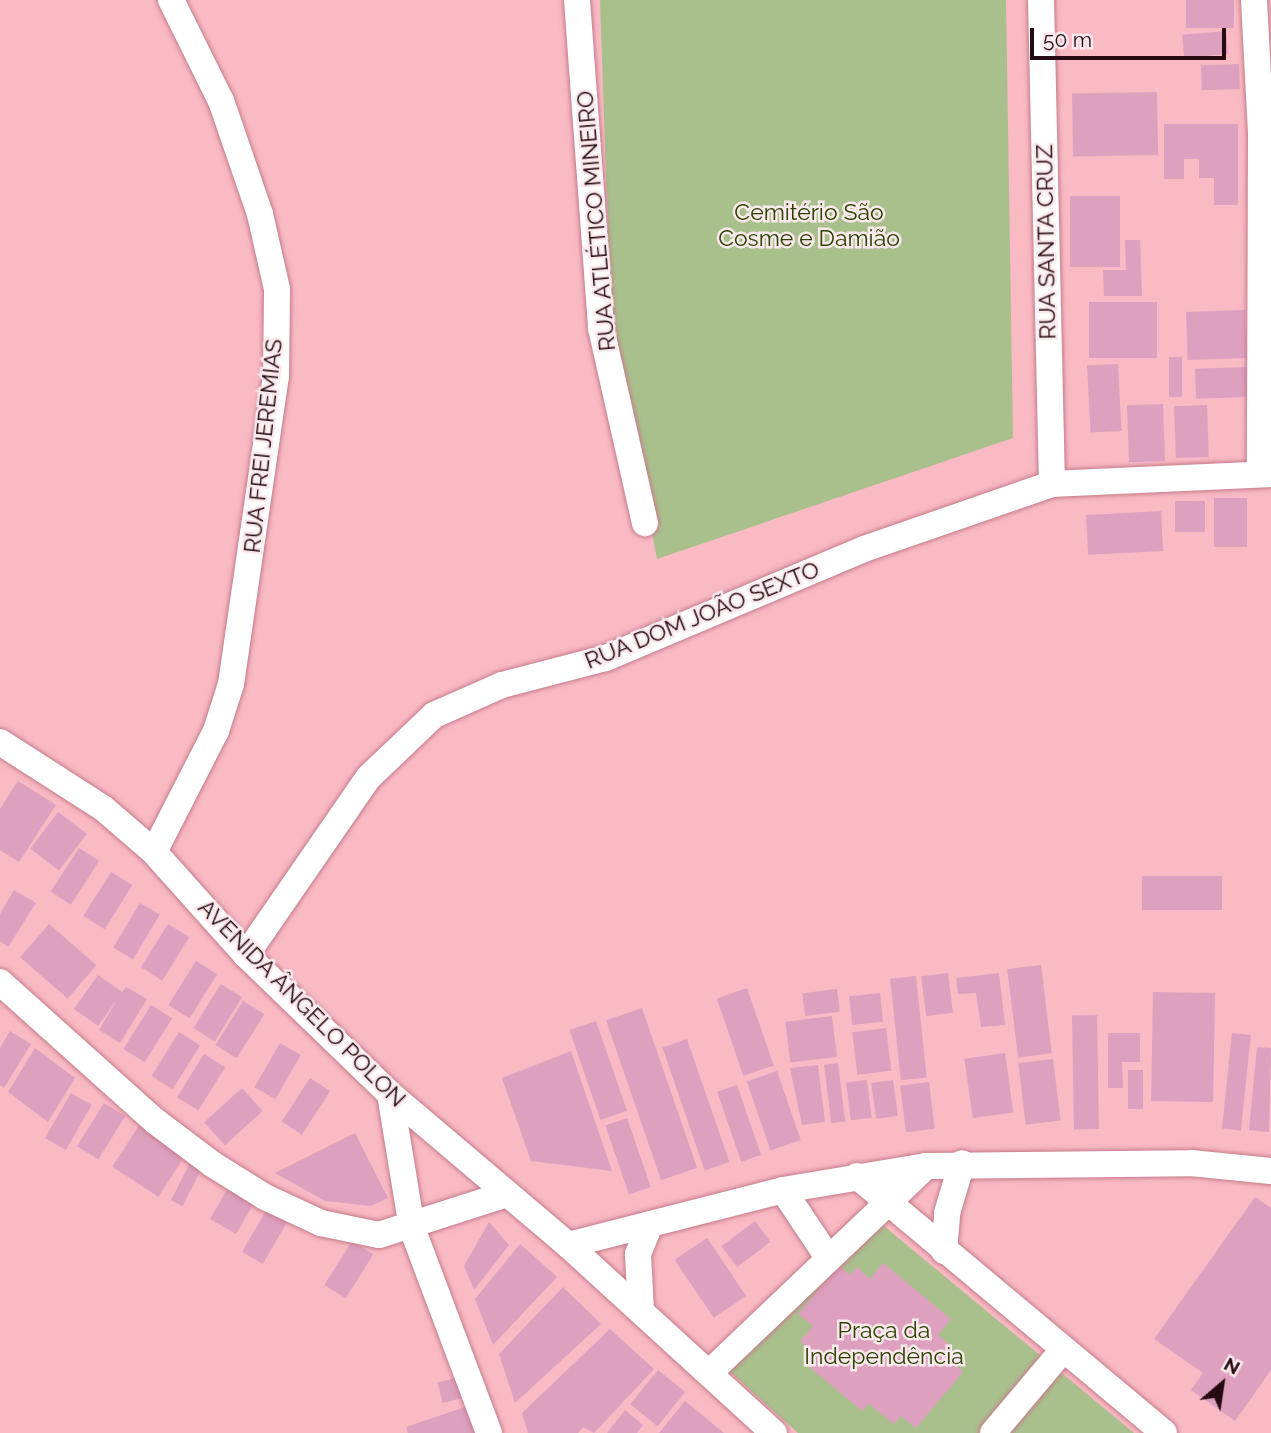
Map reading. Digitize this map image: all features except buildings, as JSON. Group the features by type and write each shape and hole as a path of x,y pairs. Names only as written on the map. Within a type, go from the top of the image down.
{"street":[{"name":"RUA FREI JEREMIAS","path":"154,852 216,731 231,684 276,376 277,289 260,214 221,101 171,0"},
{"name":"RUA ATLÉTICO MINEIRO","path":"577,0 601,328 645,523"},
{"name":"RUA SANTA CRUZ","path":"1041,0 1052,484"},
{"path":"1255,0 1261,135 1266,474"},
{"name":"RUA DOM JOÃO SEXTO","path":"246,955 369,777 434,715 502,685 606,658 864,549 1052,484 1266,474"},
{"name":"AVENIDA ÂNGELO POLON","path":"0,741 103,808 154,852 246,955 390,1094 568,1245"},
{"path":"0,982 155,1121 265,1197 321,1223 379,1235 412,1228 508,1194"},
{"path":"390,1094 412,1228 489,1433"},
{"path":"944,1251 947,1213 962,1163"},
{"path":"568,1245 649,1227 783,1190 926,1166 962,1163 1191,1163 1271,1171"},
{"path":"709,1373 827,1256 926,1166"},
{"path":"857,1176 1164,1433"},
{"path":"783,1190 827,1256"},
{"path":"641,1311 638,1254 649,1227"},
{"path":"568,1245 774,1433"},
{"path":"993,1433 1063,1350"}],"green space":[{"name":"Cemitério São Cosme e Damião","path":"600,0 1006,0 1013,438 657,559 611,319"},
{"name":"Praça da Independência","path":"879,1222 1134,1433 798,1433 729,1371"}]}
